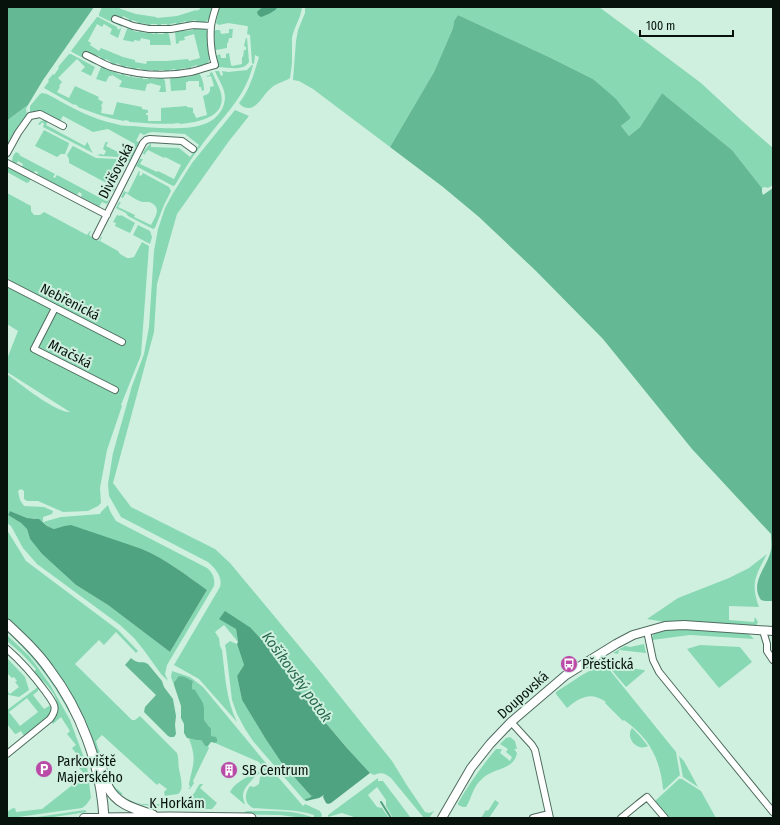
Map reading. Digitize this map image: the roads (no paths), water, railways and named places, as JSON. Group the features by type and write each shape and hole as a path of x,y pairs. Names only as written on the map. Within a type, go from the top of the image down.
{"main road":[{"path":"7,624 39,656 70,701 95,760 103,799 104,818"},
{"path":"95,760 102,769 110,790 120,802 160,817"},
{"name":"K Horkám","path":"104,818 251,818"}],"street":[{"path":"86,55 111,67 141,74 167,75 190,72 215,65 212,53 211,26 216,7"},
{"path":"115,19 133,26 150,29 171,29 193,25 211,26"},
{"path":"7,153 18,133 30,116 40,114 63,126"},
{"name":"Divišovská","path":"96,236 143,143 146,140 182,141 193,149"},
{"name":"Divišovská","path":"7,163 107,215"},
{"name":"Nebřenická","path":"7,283 122,342"},
{"name":"Mračská","path":"55,308 34,349 115,390"},
{"name":"Doupovská","path":"442,818 471,768 490,744 512,722 566,675 616,644 633,635 665,626 684,625 773,631"},
{"path":"764,630 767,650 773,660"},
{"path":"647,631 653,660 659,672 773,812"},
{"path":"7,649 18,658 40,684 52,700 54,709 54,713 50,720 7,754"},
{"path":"512,722 535,750 549,816 533,818"},
{"path":"621,818 647,797 666,818"},
{"path":"84,818 104,818"}],"waterway":[{"name":"Košíkovský potok","path":"381,802 391,818"}],"place":[{"name":"Přeštická","path":"569,664"},
{"name":"Parkoviště Majerského","path":"44,769"},
{"name":"SB Centrum","path":"229,770"}]}
